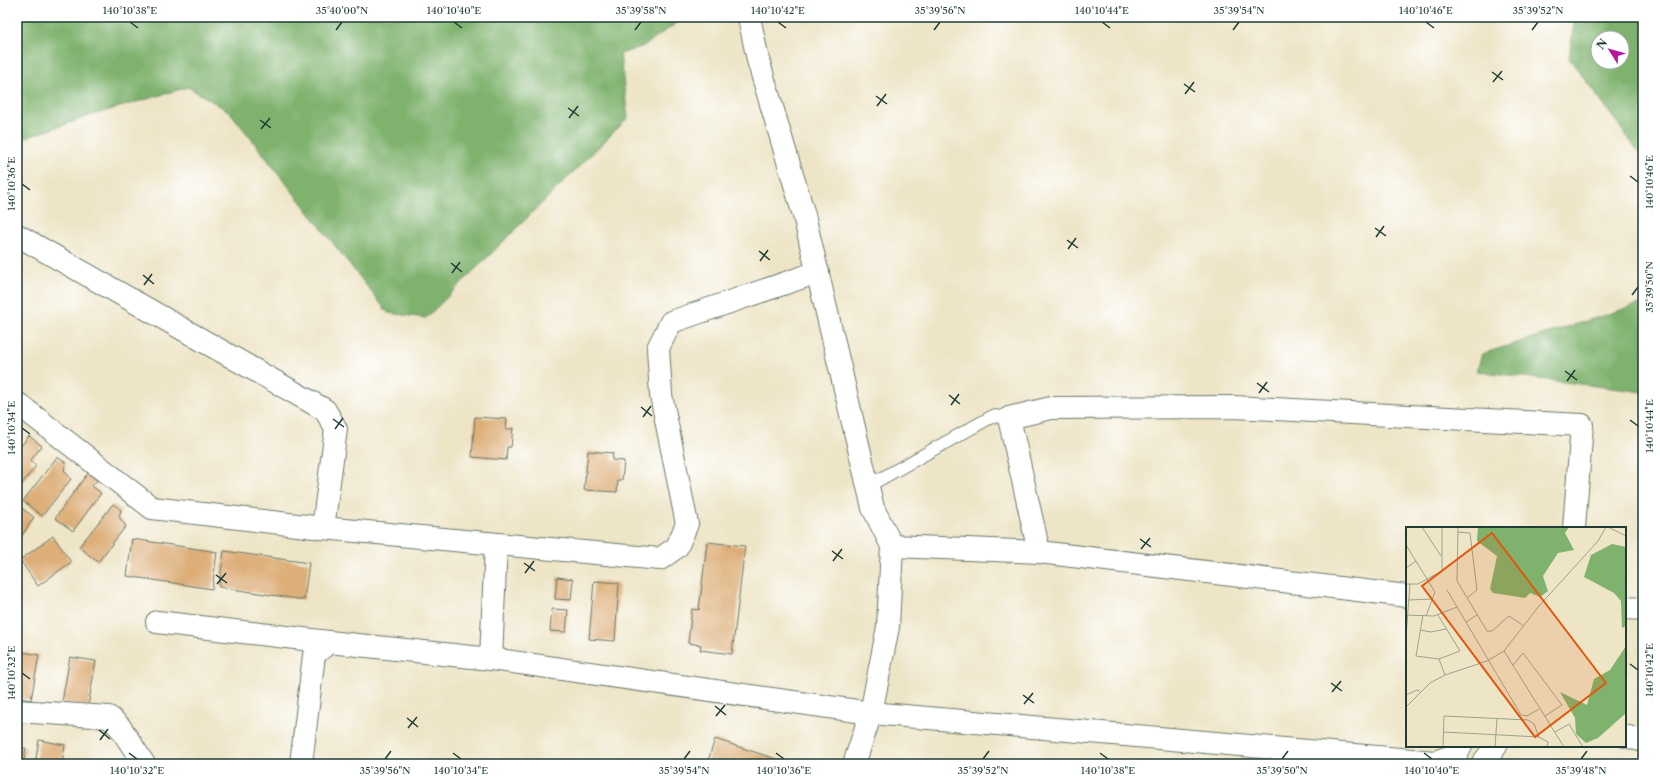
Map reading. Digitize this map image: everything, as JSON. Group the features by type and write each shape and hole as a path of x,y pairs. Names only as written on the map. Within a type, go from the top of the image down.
{"street":[{"path":"749,17 758,60 804,215 873,508 892,546 888,627 870,714 854,764"},
{"path":"17,235 325,410 336,429 323,528"},
{"path":"17,403 152,508 323,528 660,559 677,547 687,524 662,395 658,348 672,322 818,272"},
{"path":"1039,552 1009,418 1051,408 1234,407 1582,425 1574,527"},
{"path":"491,659 496,544"},
{"path":"892,546 1039,552 1406,596"},
{"path":"1626,608 1643,609"},
{"path":"157,622 491,659 870,714 1435,762 1457,754 1460,747"},
{"path":"301,764 314,655 329,642"},
{"path":"17,711 109,717 120,727 144,764"},
{"path":"1626,736 1643,740"},
{"path":"1482,764 1495,747"}],"lane":[{"path":"868,486 993,416 1009,418"}],"green space":[{"path":"17,17 685,17 644,46 620,54 628,118 426,318 388,313 230,112 188,87 89,116 17,141"},
{"path":"1575,17 1643,17 1643,158 1569,58"},
{"path":"1643,302 1643,392 1477,371 1482,354"}],"building":[{"path":"475,417 507,419 506,430 513,428 511,447 507,447 506,460 472,457"},
{"path":"29,436 42,446 30,461 36,466 17,490 17,451"},
{"path":"588,451 613,453 612,460 624,461 622,480 618,480 617,492 584,490"},
{"path":"57,457 66,463 64,470 71,479 42,516 23,501"},
{"path":"88,473 97,480 92,486 101,493 73,531 55,518"},
{"path":"113,504 121,510 119,517 126,526 98,562 79,547"},
{"path":"17,505 34,517 17,543"},
{"path":"53,536 71,562 38,586 20,560"},
{"path":"132,539 217,552 212,589 127,576"},
{"path":"707,542 745,546 732,654 700,650 701,645 688,643 692,609 699,610"},
{"path":"224,551 309,563 304,600 219,587"},
{"path":"557,577 573,579 571,600 555,599"},
{"path":"594,581 619,583 615,641 589,639"},
{"path":"552,609 568,610 566,632 550,631"},
{"path":"17,651 39,655 31,700 17,698"},
{"path":"70,657 96,661 88,706 62,702"},
{"path":"715,739 791,764 707,764"},
{"path":"39,740 65,745 62,764 35,764"},
{"path":"17,747 26,748 23,764 17,764"}]}
